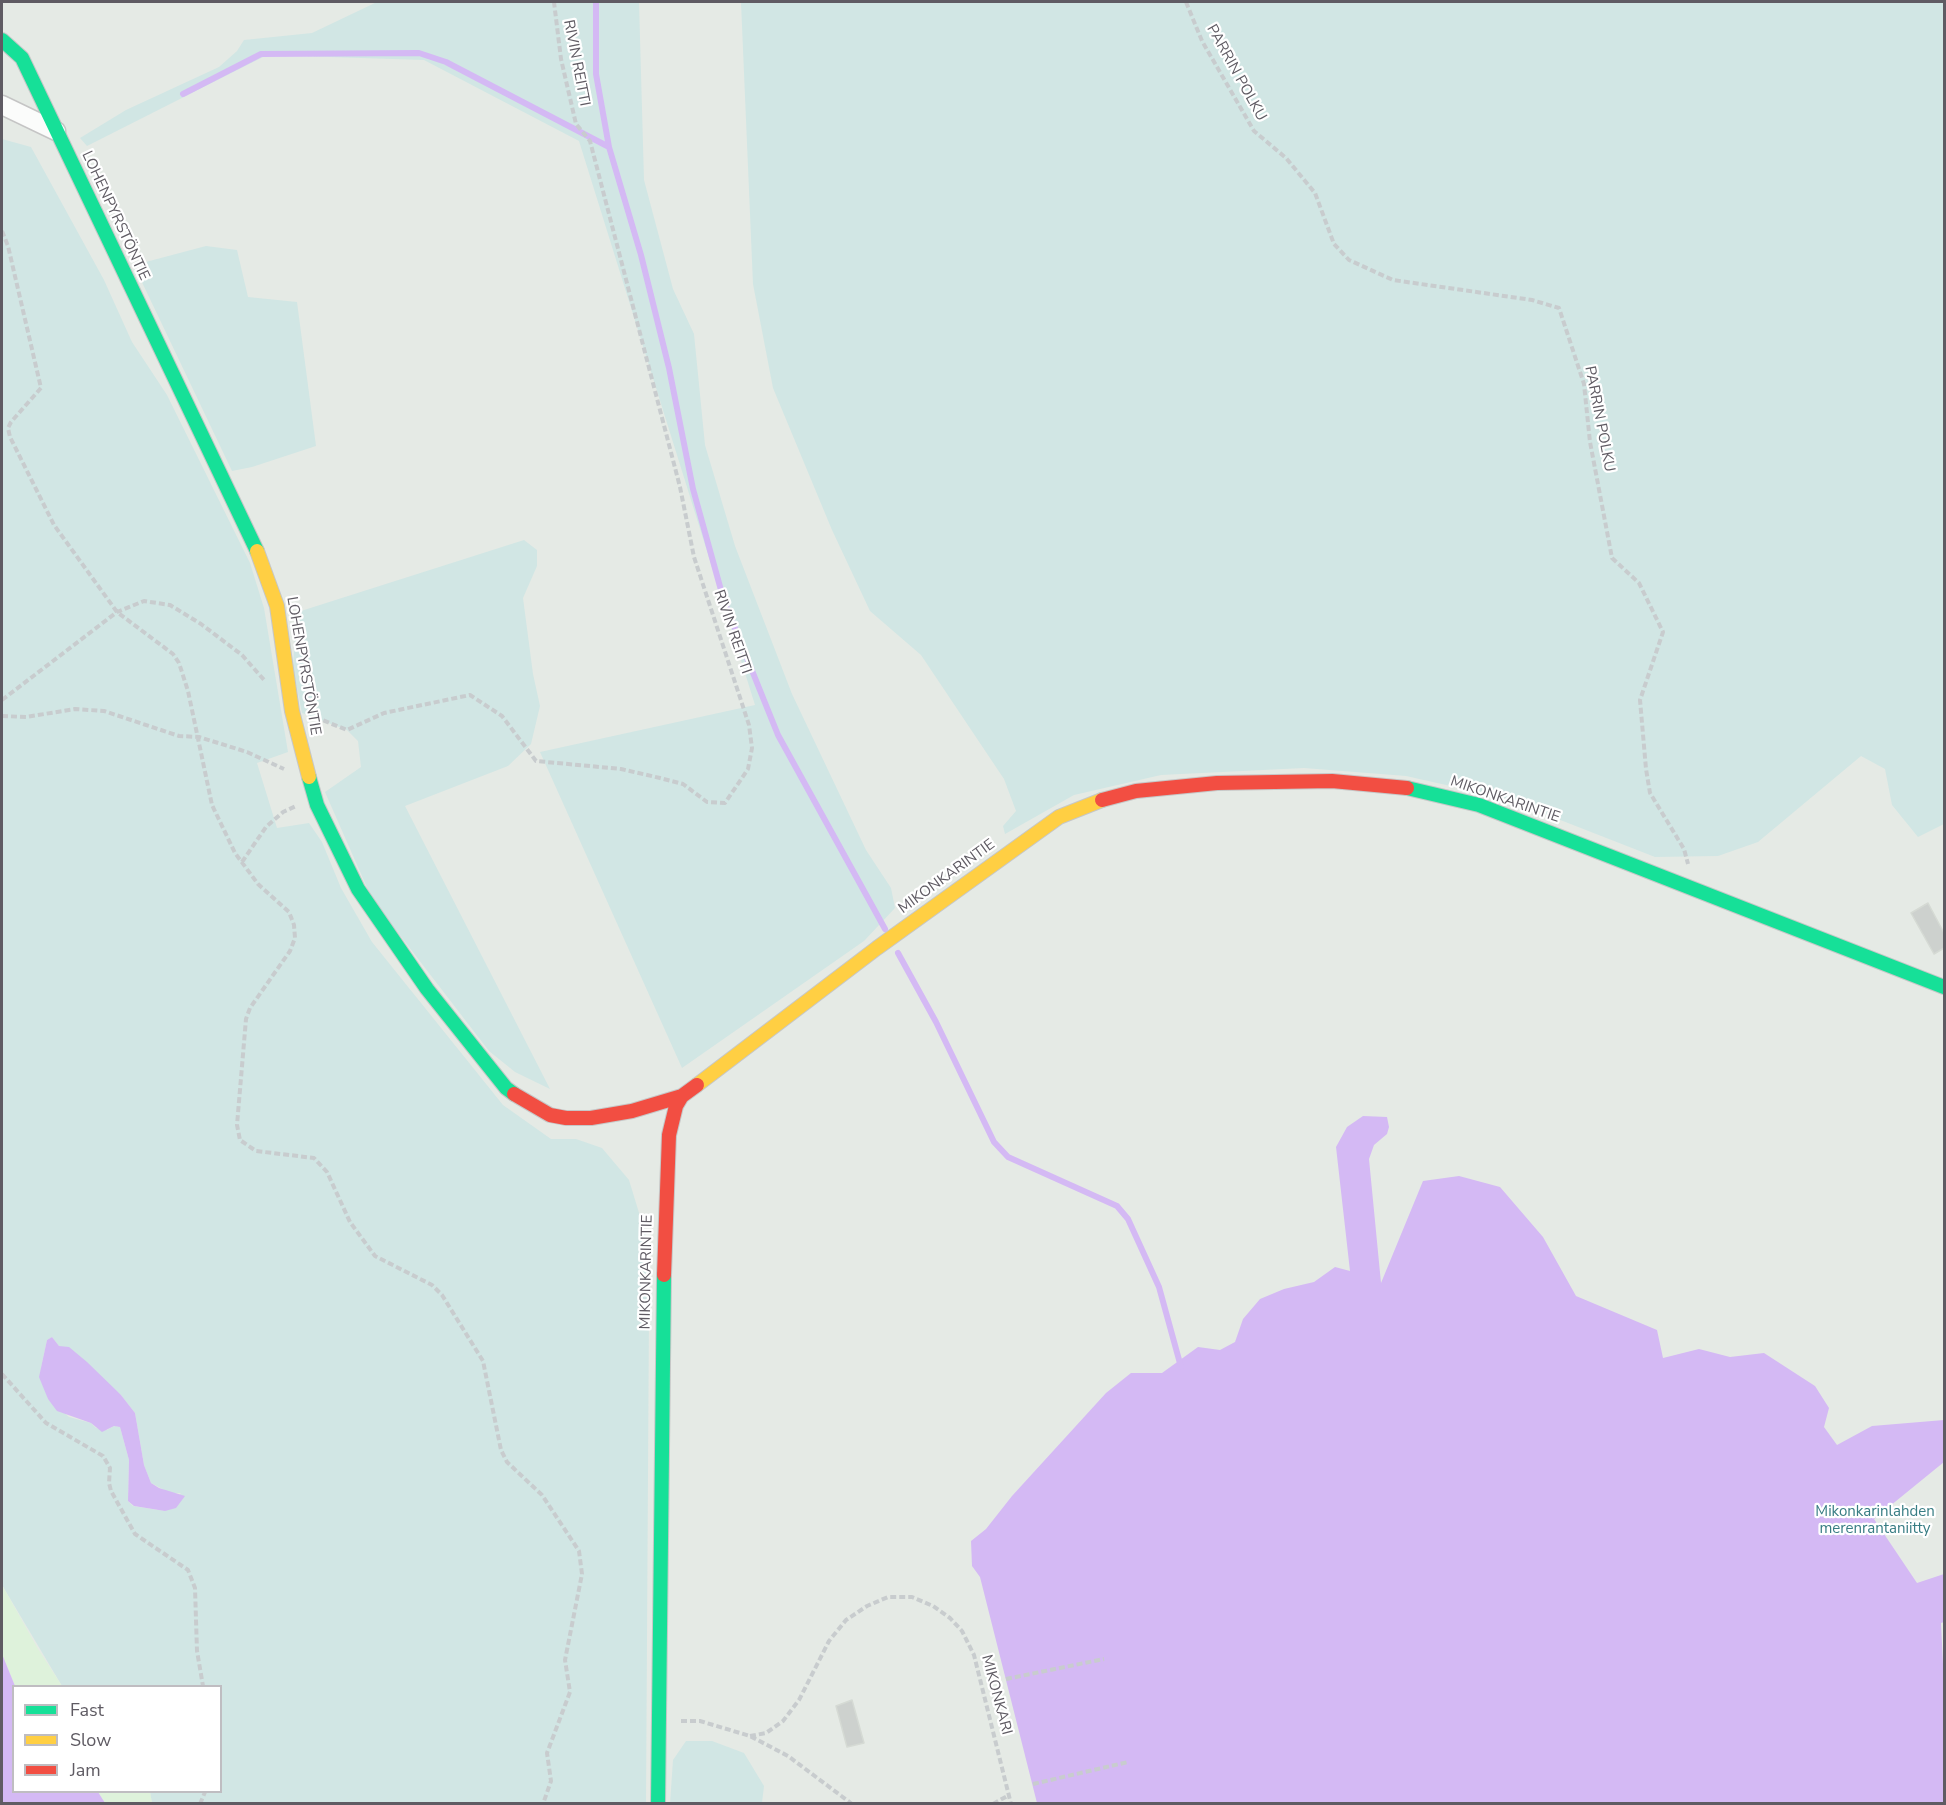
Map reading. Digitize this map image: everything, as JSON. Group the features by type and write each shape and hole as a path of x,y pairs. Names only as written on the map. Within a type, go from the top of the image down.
{"street":[{"name":"LOHENPYRSTÖNTIE","path":"2,40 22,58 266,569 277,606 292,711 310,781 315,798 358,889 427,989 513,1093 536,1109 566,1118 591,1118 632,1111 682,1096"},
{"path":"2,105 57,131"},
{"name":"MIKONKARINTIE","path":"658,1803 665,1192 669,1135 676,1106 682,1096 877,948 1059,817 1090,803 1136,791 1216,783 1332,781 1394,785 1479,805 1944,987"}],"path":[{"name":"RIVIN REITTI","path":"292,711 303,712 347,730 384,713 470,695 502,716 536,761 621,769 683,784 707,802 725,803 748,769 752,748 747,717 694,556 680,487 590,141 576,124 561,59 554,2"},
{"name":"PARRIN POLKU","path":"1186,2 1202,41 1254,131 1286,158 1316,193 1334,244 1349,260 1393,280 1532,300 1559,308 1584,384 1590,442 1612,558 1639,583 1663,632 1640,700 1646,770 1650,793 1684,849 1693,888"},
{"path":"2,231 8,246 40,388 11,422 8,428 10,437 54,525 117,612 173,654 188,691 212,805 242,862 258,884 289,912 294,925 295,938 290,951 250,1008 246,1019 237,1125 240,1140 256,1151 314,1158 327,1172 350,1222 375,1256 432,1285 442,1295 483,1361 504,1456 513,1470 550,1506 579,1551 582,1574 565,1660 570,1692 547,1754 546,1763 551,1781 543,1803"},
{"path":"2,700 117,612 144,601 158,601 170,605 242,655 271,686"},
{"path":"2,716 26,717 90,708 178,736 199,737 247,752 310,781"},
{"path":"242,862 266,826 283,812 315,798"},
{"path":"2,1374 45,1422 103,1456 110,1468 111,1491 135,1534 188,1570 195,1588 198,1650 203,1685"},
{"name":"MIKONKARI","path":"750,1736 766,1733 783,1721 799,1700 829,1641 846,1620 867,1606 888,1597 912,1597 933,1606 950,1618 962,1631 974,1655 1011,1803"},
{"path":"1006,1679 1104,1659"},
{"path":"658,1721 699,1721 750,1736 788,1756 852,1803"},
{"path":"1033,1784 1128,1761"},
{"path":"993,1803 1009,1795"}],"shaded area":[{"path":"377,2 639,2 644,180 673,289 694,334 705,445 735,546 792,694 866,850 891,888 895,908 864,941 682,1068 540,752 755,705 579,141 424,60 267,55 87,146 80,138 126,110 219,67 237,51 244,40 312,33"},
{"path":"741,2 1944,2 1944,824 1918,837 1892,805 1885,769 1861,756 1758,842 1718,856 1655,857 1504,798 1406,776 1304,768 1161,775 1074,795 1005,834 1003,826 1016,811 1004,779 921,655 870,611 832,530 773,388 753,284"},
{"path":"2,139 31,147 104,280 132,342 167,395 250,563 264,608 288,752 257,763 277,828 309,823 322,842 341,888 372,942 503,1105 551,1139 576,1139 602,1148 629,1180 647,1239 649,1309 646,1803 152,1803 150,1793 222,1793 222,1685 61,1685 2,1585","holes":["52,1337 59,1346 121,1395 135,1413 144,1465 151,1483 170,1493 181,1493 165,1511 133,1506 128,1501 129,1460 120,1427 114,1426 107,1430 96,1428 91,1423 69,1417 48,1399 41,1368 47,1340"]},
{"path":"206,246 237,250 248,297 297,302 316,446 252,467 232,471 139,276 142,263"},
{"path":"524,540 537,550 537,566 523,598 533,674 540,706 531,744 508,766 405,806 550,1089 515,1072 489,1051 372,899 325,792 361,767 358,741 347,730 302,713 293,668 295,635 301,611"},
{"path":"1363,1116 1387,1117 1389,1127 1387,1134 1374,1145 1369,1159 1381,1283 1423,1181 1459,1176 1500,1187 1543,1237 1576,1296 1657,1330 1663,1358 1699,1349 1730,1357 1764,1353 1815,1386 1829,1408 1824,1427 1837,1445 1872,1426 1944,1420 1944,1462 1874,1519 1917,1583 1944,1574 1944,1622 1941,1623 1944,1685 1944,1803 1037,1803 980,1577 972,1566 971,1541 986,1529 1012,1496 1106,1393 1131,1373 1162,1373 1198,1347 1220,1350 1235,1342 1243,1319 1260,1299 1284,1289 1314,1282 1335,1267 1350,1271 1336,1147 1347,1127"},
{"path":"52,1337 59,1346 69,1347 87,1362 121,1395 135,1413 144,1465 151,1483 159,1488 185,1496 176,1508 165,1511 134,1506 128,1501 129,1460 120,1427 114,1426 102,1432 91,1423 57,1411 48,1399 39,1377 47,1340"},
{"path":"2,1654 15,1685 12,1685 12,1793 99,1793 105,1803 2,1803"},
{"path":"686,1741 712,1741 744,1753 764,1786 762,1803 670,1804 673,1760"}],"sand":[{"path":"2,1585 61,1685 15,1685 2,1654"},
{"path":"99,1793 150,1793 152,1803 105,1803"}],"building":[{"path":"1928,903 1944,933 1944,948 1934,954 1911,913"},
{"path":"852,1700 864,1743 847,1747 836,1706"}],"waterway":[{"path":"596,2 596,74 609,147"},
{"path":"183,94 261,54 419,53 446,62 609,147 641,255 669,368 693,489 724,601 778,735 885,929"},
{"path":"898,953 936,1022 994,1142 1008,1157 1117,1206 1128,1219 1159,1287 1181,1367"}],"traffic: fast":[{"path":"2,40 22,58 257,551"},
{"path":"309,777 317,805 358,889 427,989 506,1088 514,1094"},
{"path":"1407,788 1479,805 1944,987"},
{"path":"658,1804 664,1275"}],"traffic: slow":[{"path":"257,551 277,606 292,711 309,777"},
{"path":"697,1085 877,948 1059,817 1102,800"}],"traffic: jam":[{"path":"1102,800 1136,791 1217,783 1332,781 1407,788"},
{"path":"664,1275 669,1135 676,1106 682,1096 697,1085"},
{"path":"514,1094 550,1115 566,1118 591,1118 632,1111 682,1096"}],"park label":[{"name":"Mikonkarinlahden merenrantaniitty","path":"1875,1520"}]}
